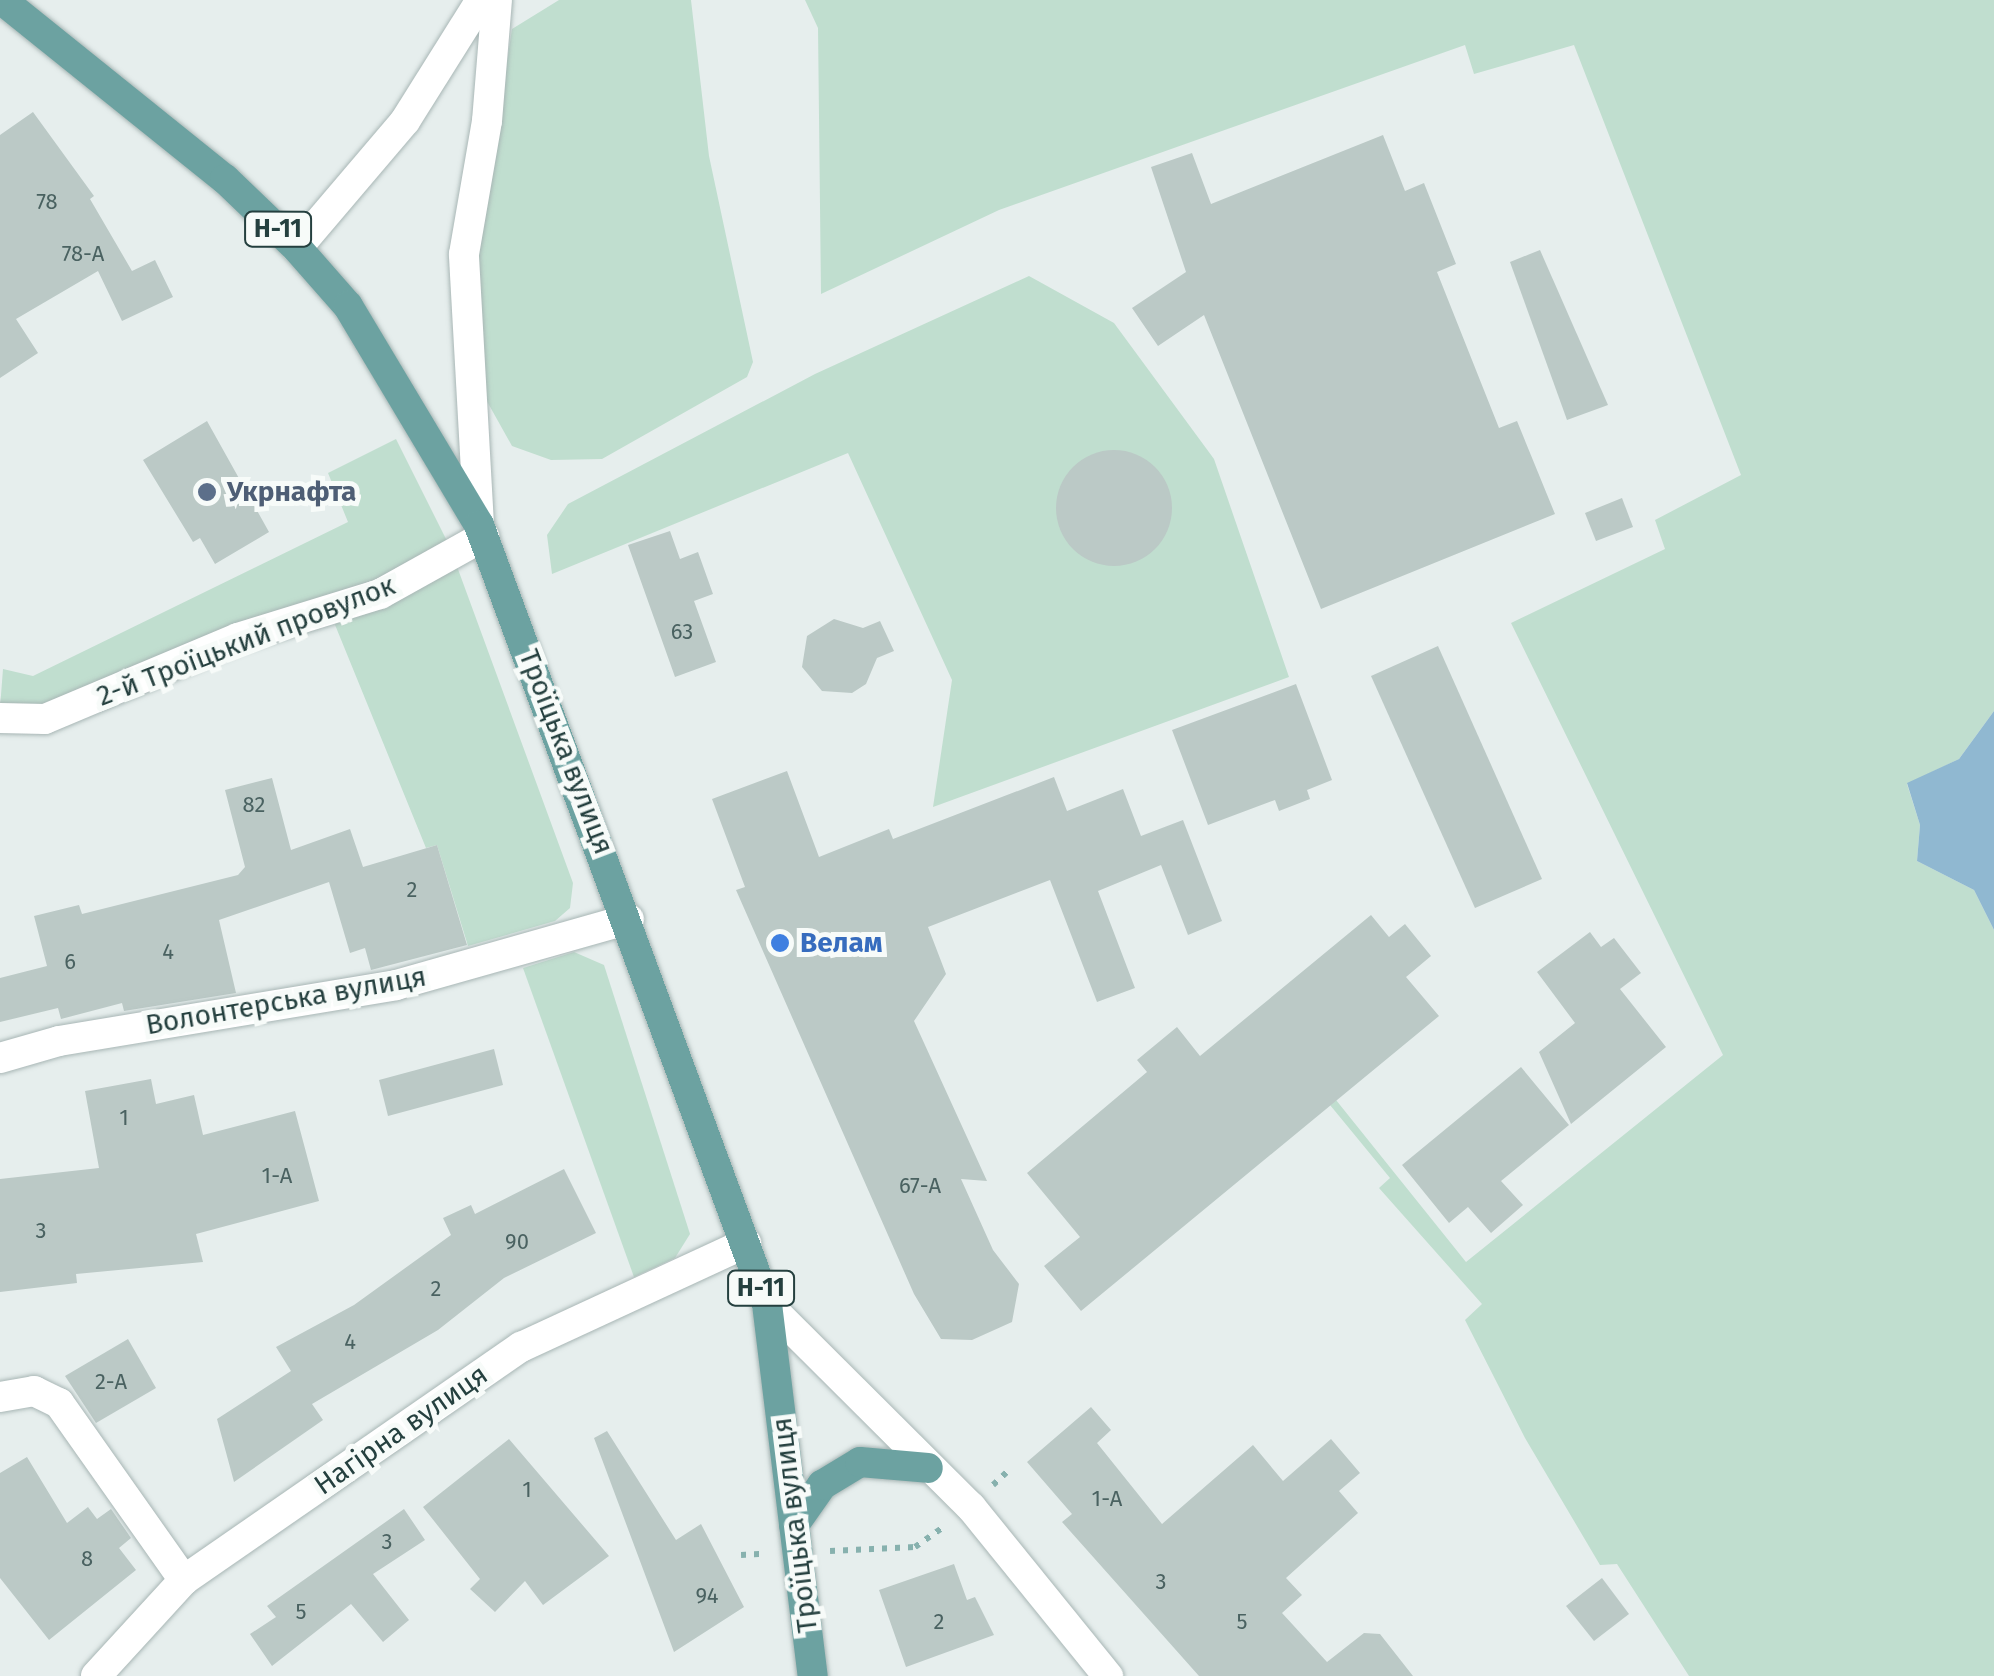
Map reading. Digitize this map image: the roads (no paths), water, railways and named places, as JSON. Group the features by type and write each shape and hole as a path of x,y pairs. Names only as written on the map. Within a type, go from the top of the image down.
{"main road":[{"name":"Троїцька вулиця","path":"2,0 225,179 298,248 348,306 482,530 629,919 767,1304 812,1676"},
{"path":"796,1539 822,1484 860,1462 928,1468"}],"street":[{"path":"298,248 406,121 481,0"},
{"path":"482,530 464,254 487,121 498,0"},
{"name":"2-й Троїцький провулок","path":"0,718 45,719 238,638 380,594 482,530"},
{"name":"Волонтерська вулиця","path":"0,1058 59,1041 396,985 629,919"},
{"name":"Нагірна вулиця","path":"96,1676 184,1580 521,1346 746,1243"},
{"path":"767,1304 971,1507 1108,1676"},
{"path":"0,1398 34,1390 59,1403 184,1580"}],"water":[{"path":"1994,711 1994,930 1974,890 1917,861 1920,825 1907,783 1959,759"}],"place":[{"name":"Укрнафта","path":"207,492"},
{"name":"Велам","path":"780,943"}]}
